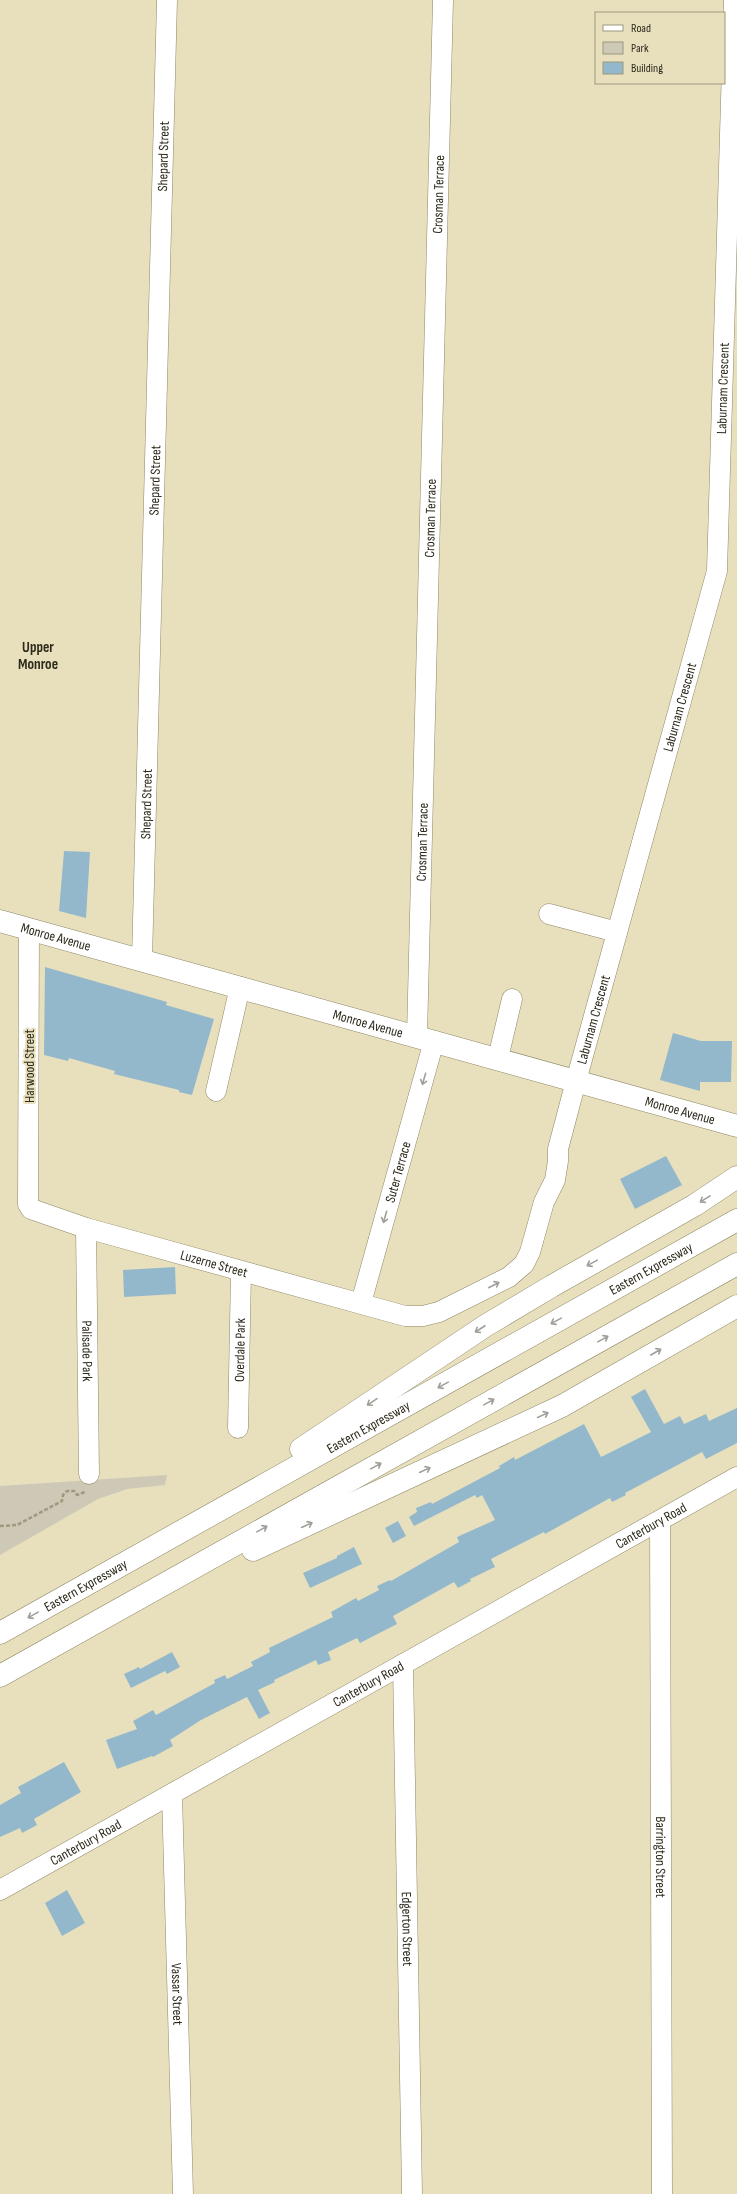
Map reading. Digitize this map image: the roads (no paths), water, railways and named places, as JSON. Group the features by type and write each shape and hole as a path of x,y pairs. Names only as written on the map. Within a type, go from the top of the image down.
{"main road":[{"name":"Monroe Avenue","path":"0,921 498,1058 737,1126"},
{"path":"165,1541 485,1326 552,1286 695,1205 737,1177"},
{"name":"Eastern Expressway","path":"0,1633 737,1220"},
{"path":"0,1676 737,1264"},
{"path":"94,1624 549,1412 737,1306"}],"street":[{"name":"Shepard Street","path":"142,960 167,0"},
{"name":"Crosman Terrace","path":"426,1039 443,0"},
{"name":"Laburnam Crescent","path":"405,1316 424,1316 439,1312 510,1277 520,1269 530,1252 544,1202 555,1180 558,1149 576,1081 717,571 733,174 734,0"},
{"path":"549,914 617,932"},
{"name":"Harwood Street","path":"28,1204 29,929"},
{"path":"216,1091 240,988"},
{"path":"498,1058 512,999"},
{"name":"Suter Terrace","path":"360,1303 426,1039"},
{"name":"Luzerne Street","path":"28,1204 31,1209 36,1212 86,1228 405,1316"},
{"name":"Palisade Park","path":"86,1228 89,1474"},
{"name":"Overdale Park","path":"238,1428 241,1272"},
{"name":"Canterbury Road","path":"0,1890 737,1477"},
{"name":"Barrington Street","path":"660,1521 662,2194"},
{"name":"Edgerton Street","path":"403,1664 412,2194"},
{"name":"Vassar Street","path":"172,1794 183,2194"}],"district":[{"name":"Upper Monroe","path":"38,656"}]}
